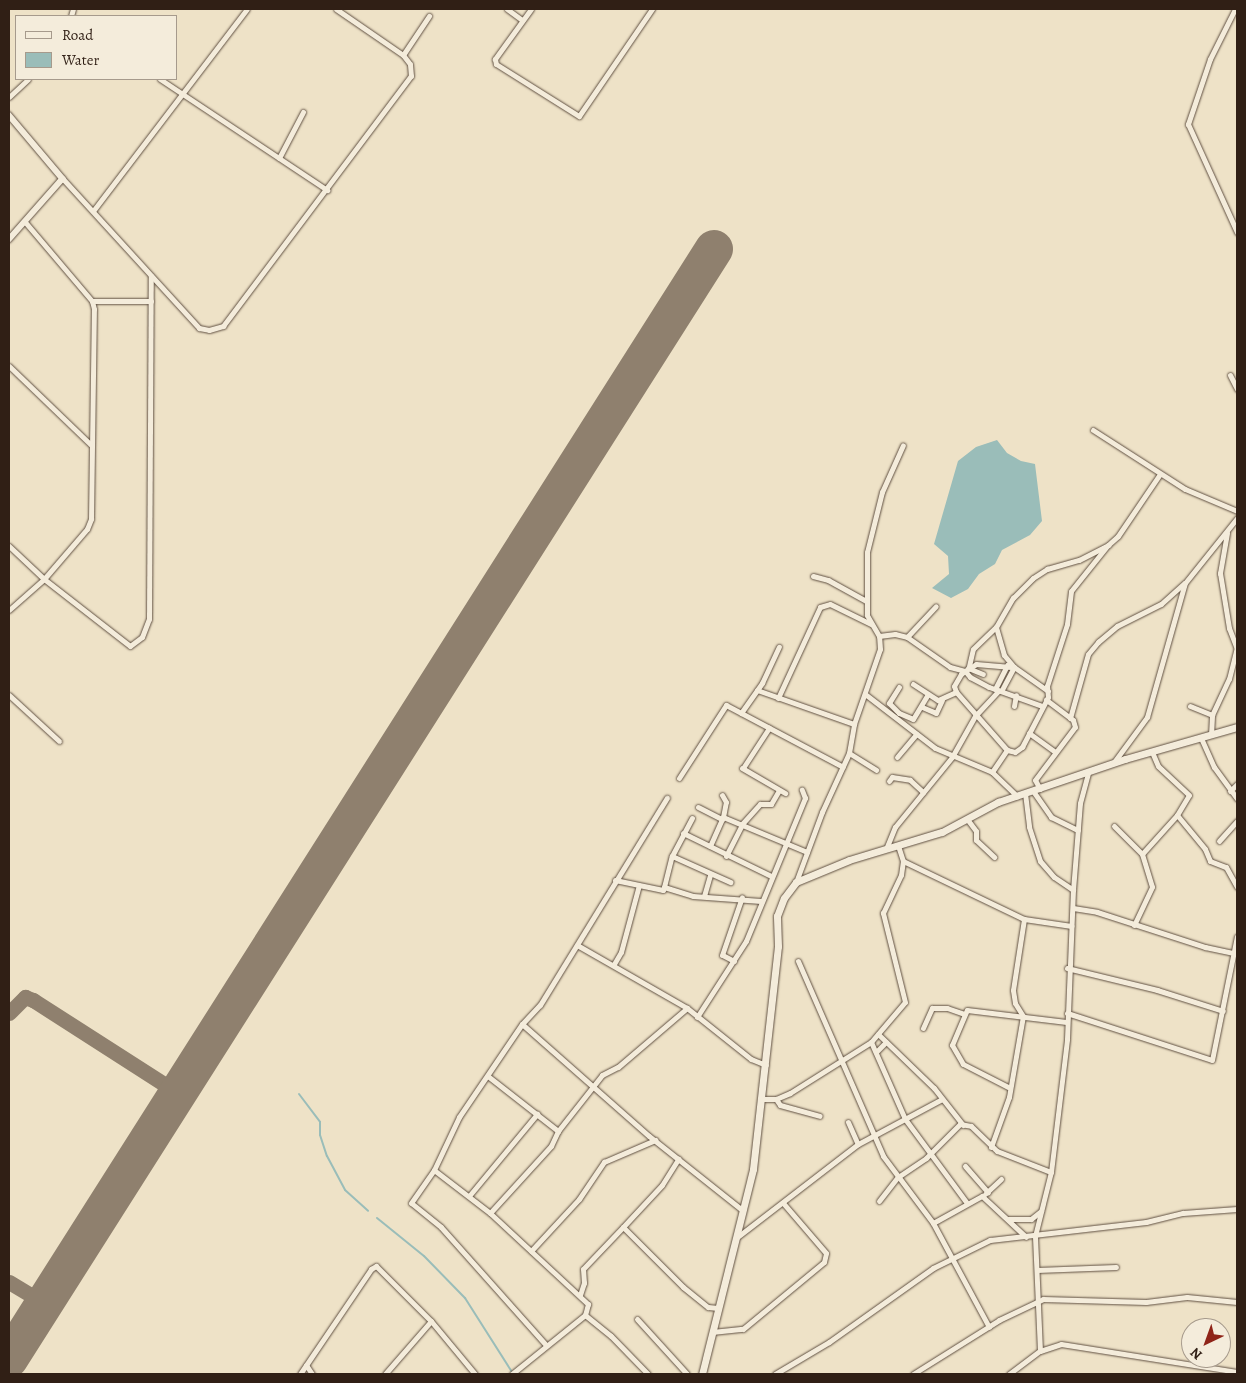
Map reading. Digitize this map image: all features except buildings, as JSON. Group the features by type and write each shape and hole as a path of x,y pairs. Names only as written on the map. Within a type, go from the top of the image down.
{"main road":[{"path":"702,1374 753,1169 778,946 777,916 784,898 796,882 886,849 942,832 1025,793 1114,762 1237,727"}],"street":[{"path":"93,211 185,94 247,9"},
{"path":"9,115 63,179 199,328 209,330 223,326 411,76 410,64 403,55 336,9"},
{"path":"507,9 522,20"},
{"path":"531,9 495,60 496,64 579,116 652,9"},
{"path":"1235,9 1210,59 1190,109 1188,124 1237,232"},
{"path":"403,55 430,16"},
{"path":"9,97 27,80"},
{"path":"162,80 327,190"},
{"path":"279,158 303,112"},
{"path":"9,240 63,179"},
{"path":"9,610 44,579 87,529 91,519 95,315 92,302 25,222"},
{"path":"9,546 44,579 130,646 142,637 149,619 151,276"},
{"path":"92,302 151,301"},
{"path":"9,366 92,445"},
{"path":"1230,375 1237,389"},
{"path":"1093,430 1160,474 1237,512"},
{"path":"796,882 849,753 854,724 880,649 879,636 866,615 867,552 882,492 903,445"},
{"path":"1108,545 1033,578 1014,598 996,627 973,648 967,668 956,681 956,692 974,716 1008,750 1019,751 1046,700 1067,624 1071,591 1108,545 1132,519 1160,474"},
{"path":"1070,718 1088,654 1098,642 1117,626 1161,604 1185,583 1237,518"},
{"path":"1211,735 1212,715 1230,678 1237,648 1236,633 1229,628 1220,573 1225,537 1231,525"},
{"path":"813,576 828,580 866,601"},
{"path":"1114,762 1147,717 1185,583"},
{"path":"778,698 820,606 830,604 871,624"},
{"path":"907,637 936,606"},
{"path":"996,627 998,645 1014,667 1048,691"},
{"path":"879,636 895,634 907,637 950,667 967,668 1007,665 1014,667"},
{"path":"741,713 757,690 779,647"},
{"path":"998,690 1007,665"},
{"path":"886,849 895,827 952,757 974,716 998,690 1014,667"},
{"path":"967,668 983,674"},
{"path":"967,668 970,677 998,690 1042,706"},
{"path":"913,684 928,694 942,700"},
{"path":"899,687 889,703 893,708 913,719 922,707 928,694"},
{"path":"757,690 854,724"},
{"path":"922,707 936,713 942,700 956,692"},
{"path":"865,694 916,734 952,757 992,772 1017,796"},
{"path":"9,695 60,741"},
{"path":"1014,706 1016,695"},
{"path":"1046,700 1070,718 1075,728 1035,780 1037,790 1051,816 1078,830"},
{"path":"679,778 726,705 843,767"},
{"path":"1190,706 1212,715"},
{"path":"769,728 742,768 785,793"},
{"path":"1029,733 1055,752"},
{"path":"897,757 916,734"},
{"path":"1201,738 1214,767 1234,795 1237,806"},
{"path":"992,772 1008,750"},
{"path":"1142,854 1177,815 1189,795 1158,766 1152,752"},
{"path":"849,753 876,770"},
{"path":"1040,1351 1036,1236 1051,1172 1067,1039 1068,968 1073,890 1080,803 1088,772"},
{"path":"889,781 892,777 910,780 923,792"},
{"path":"1234,795 1237,784"},
{"path":"726,856 742,824 760,804 771,804 779,790"},
{"path":"697,1017 746,941 804,798 802,790"},
{"path":"1025,793 1029,827 1040,861 1054,877 1073,890"},
{"path":"710,846 723,818 726,802 722,795"},
{"path":"546,1345 441,1228 411,1203 434,1170 459,1118 490,1076 522,1024 540,1005 667,798"},
{"path":"698,807 807,852"},
{"path":"1177,815 1205,849 1210,861 1226,867 1237,887"},
{"path":"615,880 663,890 672,856 692,818"},
{"path":"968,819 976,831 976,840 994,858"},
{"path":"1219,841 1237,821"},
{"path":"1114,826 1142,854 1152,887 1134,925"},
{"path":"684,833 726,856 771,876"},
{"path":"762,1099 776,1099 871,1042 905,1002 884,913 901,875 903,861 898,846"},
{"path":"672,856 710,875 730,882"},
{"path":"903,861 1024,919 1071,926"},
{"path":"704,896 710,875"},
{"path":"614,964 621,952 639,885"},
{"path":"664,887 704,896 742,897 761,901"},
{"path":"734,961 722,955 742,897"},
{"path":"1073,908 1097,912 1134,925 1235,953"},
{"path":"991,1146 1010,1088 1023,1016 1015,1003 1013,990 1024,919"},
{"path":"1067,1014 1212,1060 1237,936"},
{"path":"577,946 614,964 687,1008 751,1059 766,1066"},
{"path":"798,961 875,1136 898,1177 933,1223 989,1327"},
{"path":"1068,968 1157,990 1223,1011"},
{"path":"490,1213 551,1146 558,1131 602,1075 618,1067 687,1008"},
{"path":"923,1028 932,1008 948,1008 964,1014"},
{"path":"1010,1088 963,1064 952,1045 967,1010 1066,1022"},
{"path":"522,1024 655,1140 742,1210"},
{"path":"878,1034 942,1098 963,1126"},
{"path":"871,1042 905,1119 929,1155 967,1203"},
{"path":"876,1052 886,1042"},
{"path":"490,1076 558,1131"},
{"path":"734,1240 858,1144 942,1098"},
{"path":"776,1099 780,1105 820,1116"},
{"path":"469,1196 537,1114"},
{"path":"848,1122 858,1144"},
{"path":"879,1200 898,1177 929,1155 960,1124 971,1126 991,1146 1004,1155 1051,1172"},
{"path":"531,1251 578,1200 604,1162 655,1140"},
{"path":"580,1295 584,1283 584,1269 662,1185 678,1159"},
{"path":"965,1166 988,1192"},
{"path":"434,1170 490,1213 588,1304 585,1315 512,1374"},
{"path":"933,1223 982,1196 1001,1179"},
{"path":"982,1196 1026,1238"},
{"path":"712,1332 743,1329 824,1262 826,1253 783,1203"},
{"path":"1006,1218 1031,1219 1043,1209"},
{"path":"775,1374 952,1258 990,1240 1026,1238 1146,1222 1183,1213 1237,1209"},
{"path":"623,1227 683,1287 708,1307 718,1308"},
{"path":"300,1374 372,1267 379,1266 431,1321 475,1374"},
{"path":"1036,1270 1116,1267"},
{"path":"913,1374 989,1327 1037,1302 1053,1298 1146,1302 1185,1297 1237,1302"},
{"path":"585,1315 611,1336 648,1374"},
{"path":"637,1319 687,1374"},
{"path":"385,1374 431,1321"},
{"path":"1009,1374 1040,1351 1061,1344 1237,1372"},
{"path":"306,1365 312,1374"}],"water":[{"path":"997,440 1007,453 1021,461 1035,464 1042,521 1030,535 1002,550 995,564 979,574 968,589 951,598 932,588 949,574 948,556 934,544 958,461 976,447"}],"waterway":[{"path":"299,1094 320,1122 320,1135 327,1156 345,1190 368,1211"},
{"path":"377,1218 424,1256 465,1298 512,1372"}],"taxiway":[{"path":"9,1013 25,997 33,1000 178,1093"},
{"path":"9,1282 44,1303"}],"runway":[{"path":"9,1359 714,249"}]}
